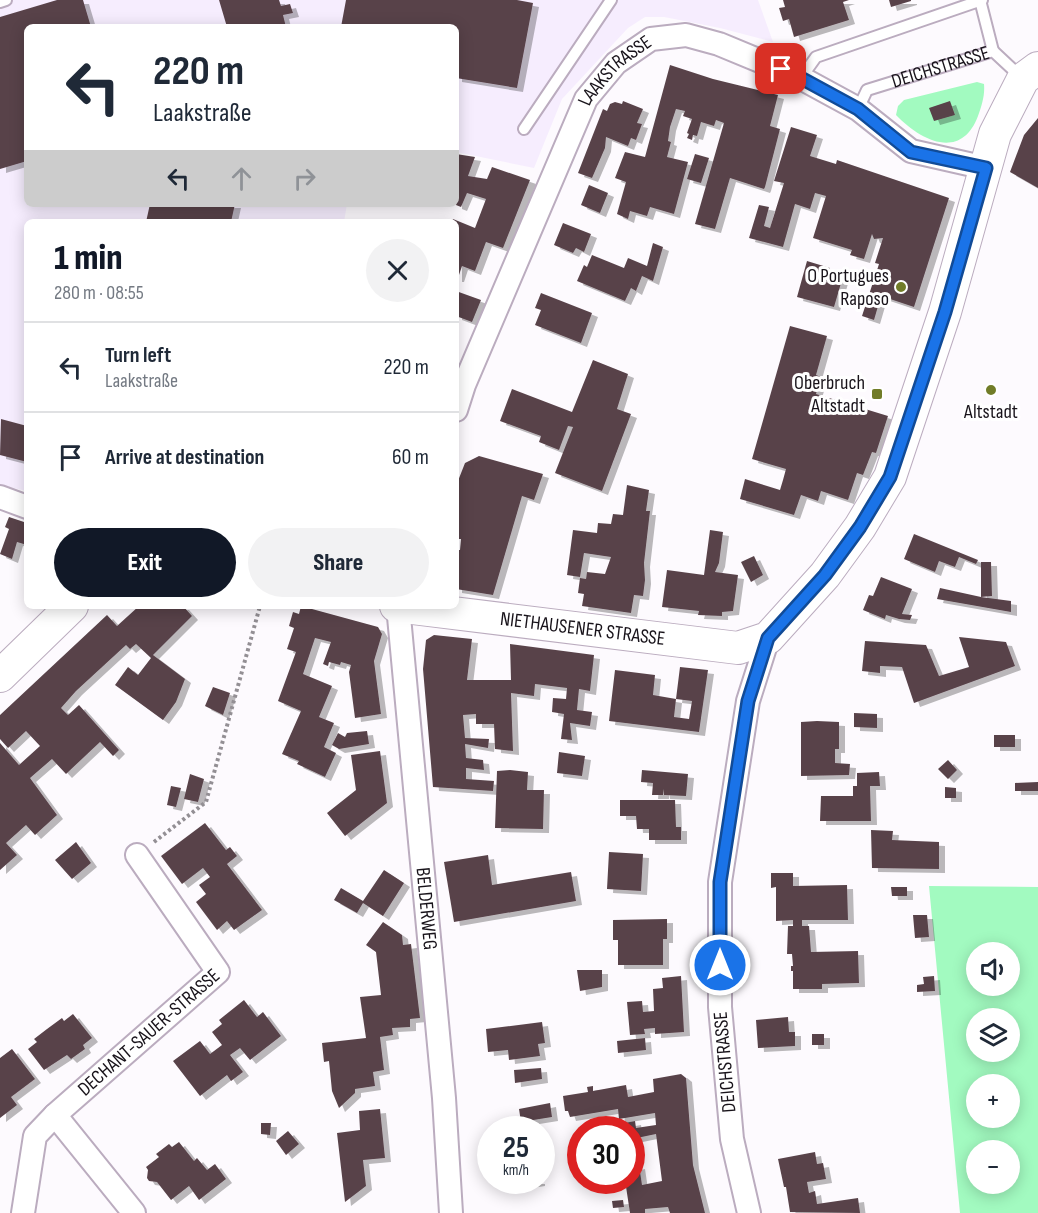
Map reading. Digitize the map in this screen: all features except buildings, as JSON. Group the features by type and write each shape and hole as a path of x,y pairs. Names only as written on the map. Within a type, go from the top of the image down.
{"street":[{"name":"LAAKSTRASSE","path":"459,401 586,99 616,63 651,39 686,35 719,44 801,78 858,109 911,152 986,168"},
{"name":"DEICHSTRASSE","path":"749,1213 732,1139 720,1007 720,882 748,701 768,638 825,575 860,527 890,477 945,312 995,134 1031,74"},
{"path":"0,497 24,506"},
{"path":"0,676 69,609"},
{"name":"BELDERWEG","path":"397,609 444,1098 451,1213"},
{"name":"NIETHAUSENER STRASSE","path":"421,609 738,648 768,638"},
{"name":"DECHANT-SAUER-STRASSE","path":"23,1213 35,1136 55,1115 218,972 137,855"},
{"path":"55,1115 134,1213"}],"lane":[{"path":"0,2 6,0"},
{"path":"524,129 611,0"},
{"path":"801,78 816,57 980,0 993,51"},
{"name":"DEICHSTRASSE","path":"858,109 867,90 993,51 1031,74"}],"path":[{"path":"137,855 206,802 259,609"}],"shaded area":[{"path":"0,0 758,0 773,42 664,17 645,17 628,28 562,99 534,168 459,153 459,24 24,24 24,207 346,207 344,219 24,219 24,490 0,485"}],"green space":[{"path":"977,82 984,84 982,104 971,130 962,138 951,142 928,139 896,115 898,106 904,100"},
{"path":"929,886 1038,887 1038,1213 960,1213"}],"place":[{"name":"O Portugues Raposo","path":"901,287"},
{"name":"Altstadt","path":"991,390"},
{"name":"Oberbruch Altstadt","path":"877,394"}],"route":[{"path":"720,965 720,882 748,701 768,638 825,575 860,527 890,477 945,312 986,168 911,152 858,109 781,69"}]}
